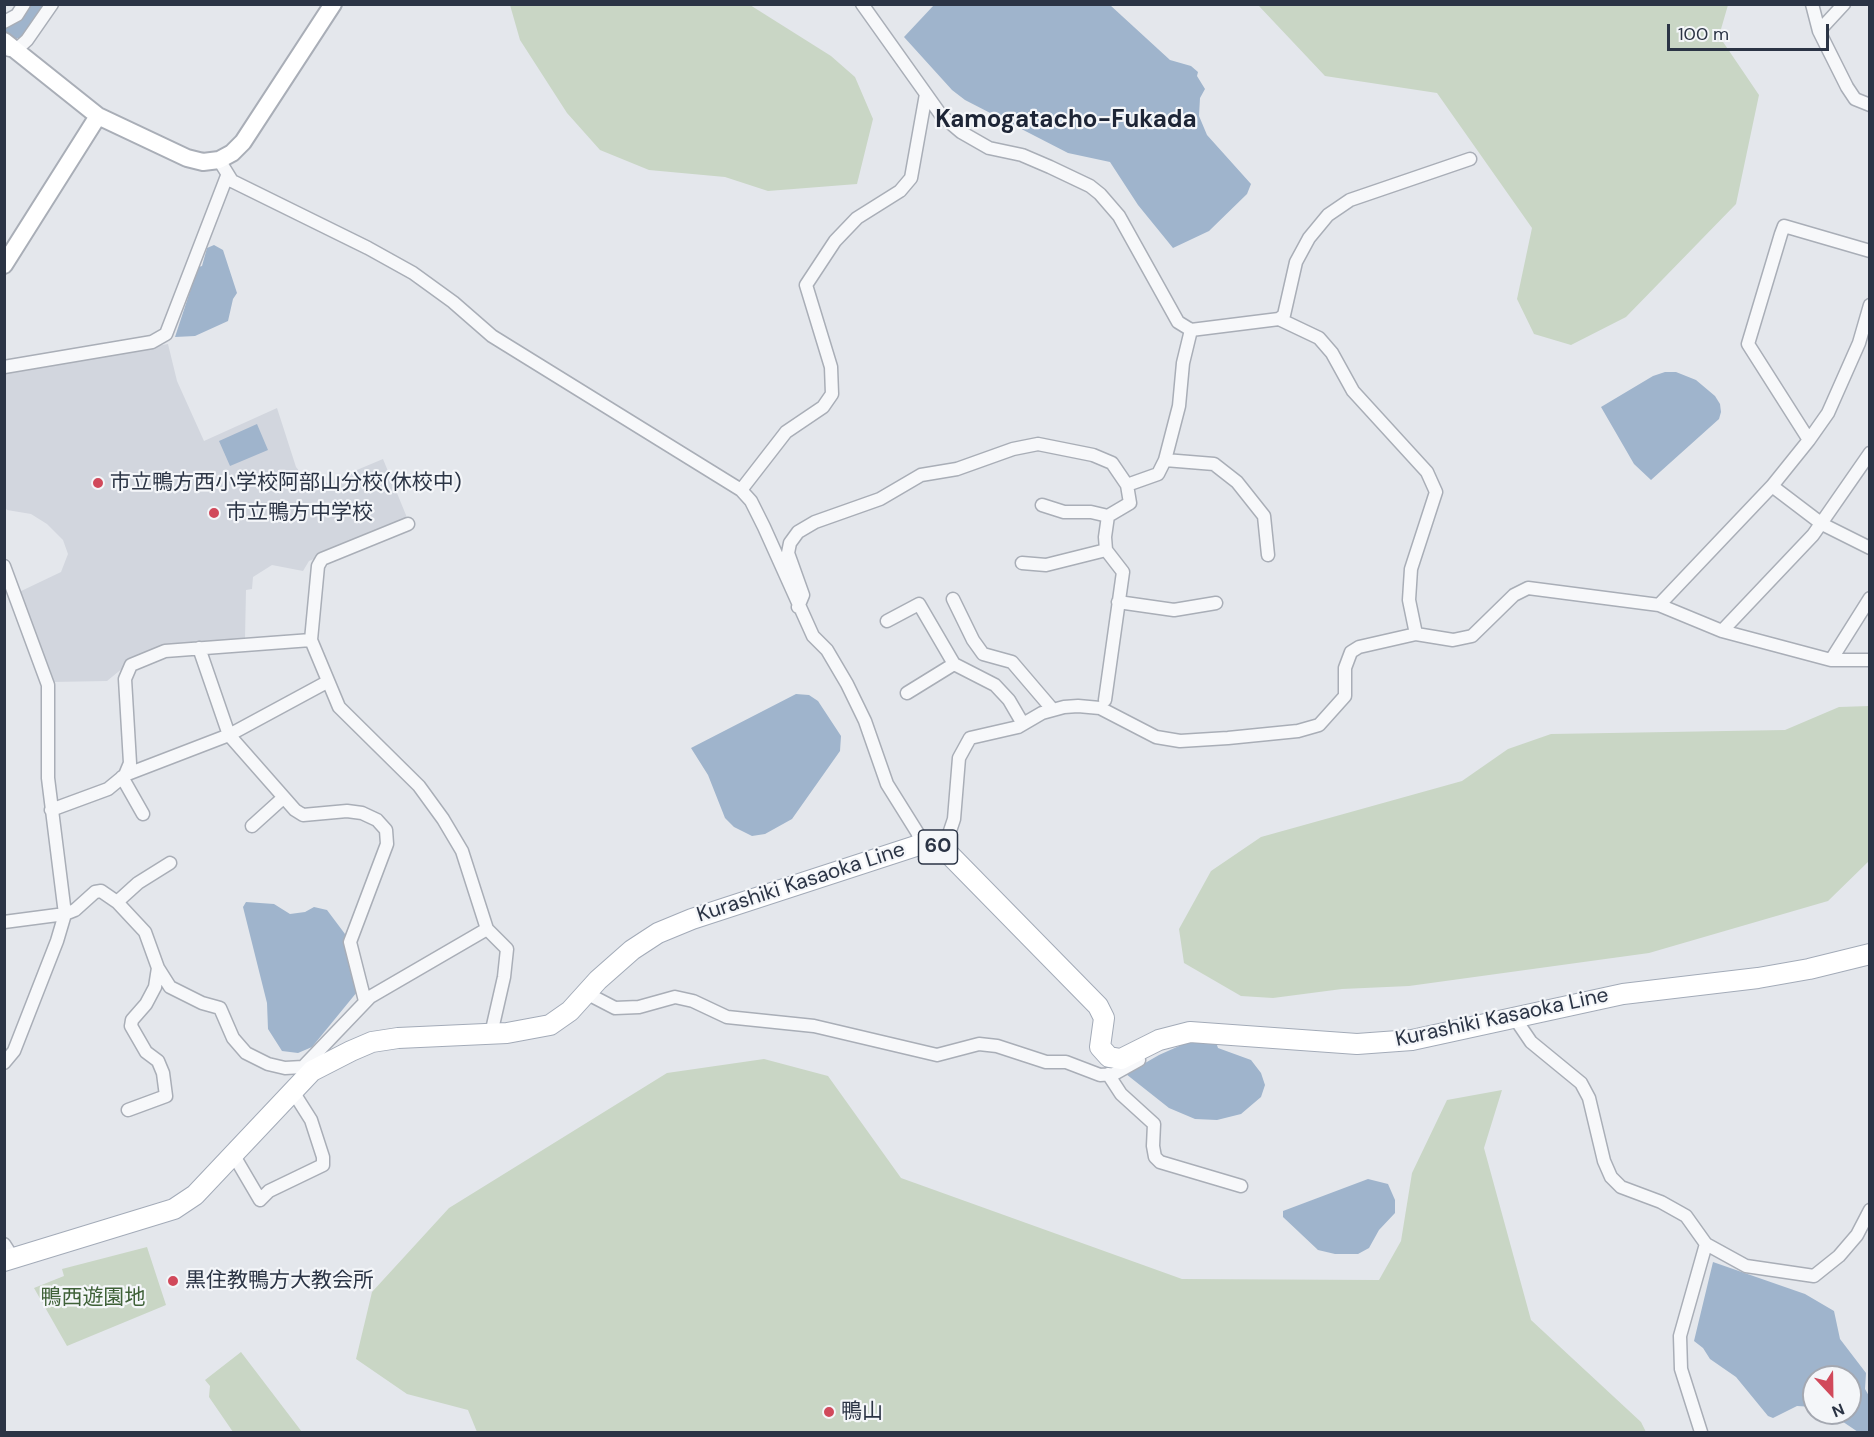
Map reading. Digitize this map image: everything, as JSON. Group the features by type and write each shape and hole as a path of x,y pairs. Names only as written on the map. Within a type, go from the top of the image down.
{"main road":[{"name":"Kurashiki Kasaoka Line","path":"7,1254 174,1209 195,1195 292,1090 308,1069 372,1042 491,1034 550,1025 588,994 598,980 632,950 658,933 692,918 922,844 944,849 1098,1006 1104,1018 1100,1047 1109,1057 1121,1059 1158,1040 1190,1032 1357,1044 1412,1040 1623,994 1809,969 1869,954"}],"street":[{"path":"4,22 17,15 24,4"},
{"path":"8,47 27,40 52,4"},
{"path":"8,47 98,116 187,158 203,162 219,160 232,153 243,142 333,4"},
{"path":"861,4 941,115 954,126 989,148 1022,155 1090,186 1100,194 1119,216 1178,321 1191,330 1279,319 1284,315 1296,262 1309,238 1328,215 1350,200 1470,159"},
{"path":"1812,4 1819,31 1835,67 1855,99 1869,105"},
{"path":"1819,31 1844,4"},
{"path":"741,490 786,432 823,407 832,394 831,368 806,285 835,241 856,218 900,191 912,178 926,94"},
{"path":"4,265 98,116"},
{"path":"219,160 232,182 369,248 413,273 453,302 492,336 741,490 751,501 764,527 813,636 827,650 847,684 865,721 887,784 922,844"},
{"path":"4,367 152,342 166,334 227,176"},
{"path":"1809,440 1749,344 1777,246 1784,226 1869,251"},
{"path":"1659,605 1772,486 1828,413 1859,343 1869,305"},
{"path":"1279,319 1319,338 1332,353 1353,391 1426,472 1436,492 1411,569 1409,600 1416,634"},
{"path":"1127,485 1158,474 1165,460 1179,406 1183,363 1191,330"},
{"path":"798,607 803,595 788,553 790,543 798,532 814,522 880,499 921,475 957,469 1038,444 1093,455 1112,463 1127,485 1130,503 1108,516 1091,512 1064,513 1042,505"},
{"path":"1722,630 1822,524 1869,453"},
{"path":"1165,460 1215,464 1237,482 1264,516 1268,555"},
{"path":"1772,486 1822,524 1869,548"},
{"path":"1106,700 1123,572 1106,550 1108,516"},
{"path":"408,524 322,559 318,566 311,640 339,707 419,786 442,819 462,852 488,929 507,950 504,977 491,1034"},
{"path":"1022,563 1046,565 1106,550"},
{"path":"4,566 48,686 47,756 51,810 65,914 57,941 14,1051 4,1063"},
{"path":"944,849 954,819 959,758 970,738 1023,724 1053,710 1078,706 1100,708 1156,737 1180,741 1298,730 1319,725 1345,696 1345,668 1351,652 1359,647 1416,634 1453,640 1472,636 1514,595 1528,588 1659,605 1722,630 1831,660 1869,660"},
{"path":"1831,660 1869,598"},
{"path":"953,599 973,640 983,654 1012,662 1053,710"},
{"path":"1118,602 1174,610 1216,603"},
{"path":"887,621 918,604 954,664 995,686 1009,700 1023,724"},
{"path":"124,776 130,763 124,679 131,665 165,651 311,640"},
{"path":"199,648 229,735 283,798 303,815 347,811 362,813 377,820 386,830 387,844 350,942 365,1001"},
{"path":"907,693 954,664"},
{"path":"51,810 108,789 124,776 229,735 327,682"},
{"path":"124,776 143,814"},
{"path":"252,826 283,798"},
{"path":"117,902 138,884 170,863"},
{"path":"4,922 65,914 75,910 94,892 101,891 117,902 145,932 152,943 158,968 170,987 181,994 220,1008 233,1038 252,1058 285,1068 308,1069 365,1001 488,929"},
{"path":"128,1110 166,1096 163,1073 158,1062 146,1052 131,1026 132,1020 146,1004 155,987 158,968"},
{"path":"588,994 615,1008 639,1007 675,997 693,1001 727,1017 814,1026 937,1055 979,1044 997,1046 1046,1062 1066,1062 1100,1075 1114,1074 1190,1032"},
{"path":"1514,1017 1531,1042 1581,1083 1589,1098 1604,1161 1611,1177 1621,1187 1661,1202 1686,1216 1706,1244 1746,1266 1814,1276 1839,1256 1857,1235 1869,1210"},
{"path":"1108,1074 1121,1094 1154,1124 1153,1146 1155,1157 1160,1162 1241,1186"},
{"path":"233,1154 260,1200 269,1191 323,1165 323,1157 311,1120 292,1090"},
{"path":"1701,1432 1681,1369 1680,1336 1706,1244"}],"shaded area":[{"name":"市立鴨方中学校","path":"168,344 177,381 204,441 277,408 296,467 304,477 315,473 326,483 383,459 408,520 309,561 303,571 272,565 253,577 252,589 246,590 245,638 197,643 129,663 107,681 52,682 17,593 61,572 68,554 63,540 47,524 31,514 7,510 5,507 5,372"}],"green space":[{"path":"510,5 750,5 831,56 855,77 873,119 857,184 768,191 725,177 649,170 600,150 567,113 520,40"},
{"path":"1258,5 1728,5 1719,36 1759,95 1736,204 1626,317 1571,345 1534,334 1517,299 1532,228 1437,93 1325,76"},
{"path":"1869,706 1869,861 1828,901 1649,953 1409,986 1342,989 1273,998 1241,996 1184,963 1179,929 1211,871 1261,837 1462,781 1508,749 1551,734 1785,730 1839,707"},
{"path":"764,1059 828,1076 901,1178 1182,1279 1379,1280 1401,1241 1412,1173 1447,1100 1502,1090 1484,1148 1531,1320 1641,1422 1646,1432 477,1432 468,1410 407,1394 356,1359 372,1292 449,1208 667,1073"},
{"name":"鴨西遊園地","path":"147,1247 166,1305 67,1346 34,1288 64,1276 62,1269"},
{"path":"241,1352 302,1432 233,1432 209,1397 210,1386 205,1380"}],"water":[{"path":"934,5 1110,5 1170,60 1191,66 1198,72 1197,76 1205,89 1200,98 1199,116 1207,135 1251,184 1247,194 1209,231 1173,248 1138,205 1110,162 1068,153 965,100 952,90 904,37"},
{"path":"214,245 223,250 237,293 233,299 228,321 195,336 175,337 198,267 202,266 207,248"},
{"path":"1665,372 1676,372 1696,380 1715,396 1720,404 1721,412 1719,419 1651,480 1634,464 1601,407 1653,376"},
{"path":"257,424 268,450 230,466 219,441"},
{"path":"796,694 809,695 818,701 841,736 840,751 792,819 765,834 752,836 734,827 725,818 708,775 691,748"},
{"path":"246,902 274,904 290,914 305,912 314,907 327,910 345,934 357,992 312,1047 298,1053 282,1051 268,1029 267,1003 243,907"},
{"path":"1214,1036 1218,1048 1251,1060 1261,1073 1265,1085 1261,1097 1241,1114 1217,1120 1195,1119 1169,1108 1126,1074 1188,1042"},
{"path":"1368,1179 1388,1184 1395,1200 1395,1213 1379,1230 1369,1248 1358,1254 1335,1254 1318,1250 1283,1217 1283,1211"},
{"path":"1713,1262 1805,1294 1834,1311 1840,1339 1860,1365 1802,1365 1802,1406 1797,1406 1773,1418 1768,1416 1736,1377 1710,1359 1703,1348 1694,1341"},
{"path":"1862,1368 1866,1373 1865,1389 1869,1396 1869,1432 1858,1432 1848,1425 1862,1425"}],"waterway":[{"path":"4,31 23,27 38,4"}],"place":[{"name":"市立鴨方西小学校阿部山分校(休校中)","path":"98,483"},
{"name":"市立鴨方中学校","path":"214,513"},
{"name":"黒住教鴨方大教会所","path":"173,1281"},
{"name":"鴨山","path":"829,1412"}],"district":[{"name":"Kamogatacho-Fukada","path":"1066,121"}]}
